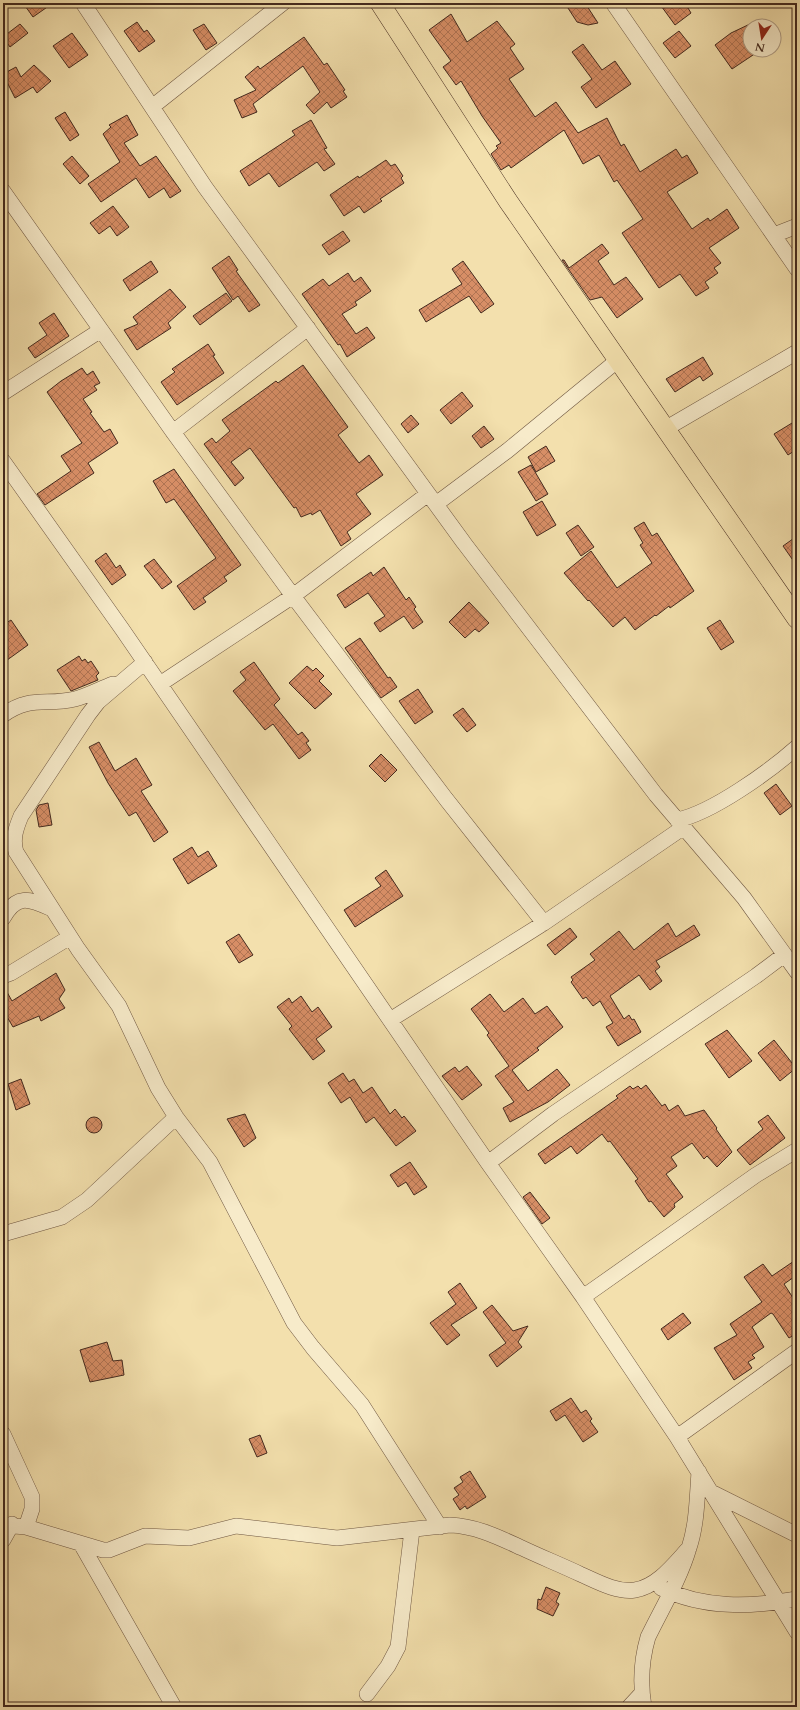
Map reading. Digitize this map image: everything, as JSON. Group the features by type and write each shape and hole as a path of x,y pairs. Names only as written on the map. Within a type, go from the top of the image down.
{"main road":[{"path":"380,3 508,201 797,619"}],"street":[{"path":"83,3 205,187 432,499 651,789 744,898 797,972"},
{"path":"152,107 283,3"},
{"path":"613,3 797,268"},
{"path":"3,191 173,432 293,596 446,799 544,923"},
{"path":"774,235 797,226"},
{"path":"173,432 308,328"},
{"path":"3,392 101,330"},
{"path":"666,429 797,352"},
{"path":"160,684 293,596 432,499 506,450 618,360"},
{"path":"3,461 145,662 488,1163 583,1296 677,1436 797,1632"},
{"path":"145,662 98,702 9,832 18,858 70,937 119,1006 158,1088 176,1117 210,1162 294,1323 313,1348 362,1405 440,1527"},
{"path":"3,715 12,708 24,704 76,699 125,680"},
{"path":"390,1020 544,923 698,812 726,797 778,764 797,747"},
{"path":"3,918 9,907 15,902 22,900 36,902 52,909"},
{"path":"3,976 70,937"},
{"path":"488,1163 542,1122 756,976 784,955"},
{"path":"3,1234 62,1217 74,1210 87,1200 176,1117"},
{"path":"583,1296 756,1175 797,1150"},
{"path":"677,1436 797,1351"},
{"path":"3,1434 32,1497 32,1509 13,1525 3,1540"},
{"path":"629,1707 643,1700 642,1664 644,1650 648,1637 683,1566 689,1548 694,1526 699,1472"},
{"path":"711,1492 797,1535"},
{"path":"13,1525 96,1549 109,1550 145,1536 189,1538 236,1526 337,1538 463,1526 476,1529 596,1581 618,1589 635,1590 652,1584 666,1573 689,1548"},
{"path":"367,1694 388,1666 398,1646 412,1530"},
{"path":"81,1544 174,1707"},
{"path":"652,1584 682,1597 721,1605 747,1605 797,1599"}],"building":[{"path":"23,3 53,3 33,17"},
{"path":"585,3 598,23 588,25 577,22 566,5"},
{"path":"659,3 685,3 691,13 675,25"},
{"path":"451,14 467,42 497,21 515,44 510,48 524,69 509,79 535,117 556,102 578,133 607,118 621,146 624,144 640,172 676,149 682,158 687,155 698,173 667,192 692,229 708,218 710,221 727,209 739,228 709,248 721,263 714,268 718,273 705,282 709,288 696,296 680,274 659,288 622,233 643,219 617,180 614,182 599,155 583,164 564,130 511,168 509,165 501,170 491,154 498,148 496,146 501,143 482,116 461,81 456,85 443,67 451,61 429,30"},
{"path":"137,22 144,32 147,30 155,41 139,52 124,31"},
{"path":"20,24 28,33 10,47 3,37"},
{"path":"204,24 217,43 206,50 193,30"},
{"path":"742,28 742,58 748,58 732,69 715,45 731,33"},
{"path":"679,31 691,46 675,58 663,43"},
{"path":"72,33 88,55 69,68 53,46"},
{"path":"304,37 324,65 327,63 345,90 343,91 347,97 331,108 327,102 314,114 306,105 320,92 303,66 253,104 257,112 242,118 234,100 256,90 245,77 258,66 260,69"},
{"path":"583,44 602,70 615,61 631,84 596,108 581,87 592,79 572,52"},
{"path":"34,65 51,81 37,93 33,87 15,98 3,74 16,67 21,77"},
{"path":"65,112 79,135 70,141 55,118"},
{"path":"127,115 138,135 124,143 140,166 156,156 181,191 170,198 164,188 149,198 136,178 101,202 88,184 120,162 103,134 111,127 109,125"},
{"path":"311,120 327,148 324,149 335,164 324,171 317,162 279,187 269,173 249,186 240,171 295,135 292,131"},
{"path":"72,156 89,176 80,184 63,164"},
{"path":"386,160 391,166 395,164 403,176 401,178 404,183 380,199 382,201 364,213 359,206 344,216 330,195 358,176 359,178"},
{"path":"113,206 129,227 117,236 110,226 99,234 90,223"},
{"path":"343,231 350,241 329,255 322,245"},
{"path":"602,244 609,253 598,261 614,285 626,277 643,299 617,318 602,297 590,300 562,260 564,260 569,268"},
{"path":"229,256 238,270 236,271 260,305 249,312 238,296 233,300 212,268"},
{"path":"151,261 158,272 130,291 123,280"},
{"path":"463,261 494,304 481,313 469,296 426,322 419,310 462,284 452,269"},
{"path":"348,273 354,282 361,277 371,291 355,302 357,305 342,314 356,334 367,327 375,338 347,357 340,344 338,345 302,294 323,279 329,286"},
{"path":"170,289 186,307 168,323 171,328 137,350 124,330 138,324 133,317"},
{"path":"226,293 232,301 200,325 193,316"},
{"path":"54,313 69,336 35,358 28,348 47,335 39,323"},
{"path":"208,344 215,355 213,356 224,373 177,405 161,382 175,372 172,369"},
{"path":"703,357 713,374 703,381 700,376 675,392 666,379"},
{"path":"303,365 348,427 338,435 359,463 369,455 383,475 356,494 371,514 347,532 351,539 341,546 320,510 312,515 311,513 301,517 296,507 294,508 250,448 231,462 244,478 235,486 204,444 212,438 216,443 230,431 222,420 276,381 278,383"},
{"path":"82,368 87,375 93,371 100,383 94,386 97,390 83,399 92,412 90,413 104,432 110,429 118,443 88,463 94,473 45,505 37,494 71,471 61,456 82,443 47,392"},
{"path":"462,392 473,406 451,424 440,410"},
{"path":"411,415 419,424 408,433 401,424"},
{"path":"797,420 797,449 788,455 774,434"},
{"path":"484,426 494,439 481,448 472,436"},
{"path":"546,446 555,461 536,472 528,457"},
{"path":"531,465 548,494 536,501 518,472"},
{"path":"174,469 241,565 224,577 227,581 203,598 206,602 194,610 177,586 216,558 174,499 166,503 153,481"},
{"path":"542,501 556,525 537,536 523,512"},
{"path":"644,522 652,536 657,533 694,591 670,608 669,606 656,616 655,615 635,630 625,617 613,627 564,573 591,551 617,588 652,563 640,545 643,543 634,528"},
{"path":"578,525 594,547 581,556 566,533"},
{"path":"797,536 797,566 783,546"},
{"path":"106,553 116,568 120,565 126,575 112,585 95,561"},
{"path":"154,559 172,582 162,589 144,566"},
{"path":"384,567 406,600 409,597 416,607 414,609 423,622 413,629 404,616 380,632 374,623 385,616 368,593 345,608 337,595 371,572 373,576"},
{"path":"469,602 489,623 479,632 475,629 465,638 449,622"},
{"path":"11,620 28,645 3,663 3,625"},
{"path":"720,620 734,642 721,650 707,628"},
{"path":"360,638 388,678 390,677 397,687 381,698 345,648"},
{"path":"79,656 82,661 85,659 88,663 91,661 99,673 96,676 98,680 71,691 57,670"},
{"path":"254,662 280,699 274,705 298,735 302,732 309,741 306,743 311,750 299,759 273,724 265,730 233,691 246,680 240,672"},
{"path":"307,666 313,671 316,668 324,676 319,681 332,694 315,709 289,683"},
{"path":"418,689 433,712 415,724 399,701"},
{"path":"463,708 476,725 467,732 453,715"},
{"path":"99,742 115,771 136,758 152,785 141,791 168,832 154,842 136,812 129,816 108,783 89,747"},
{"path":"381,754 397,770 385,782 369,766"},
{"path":"776,784 792,806 780,815 764,793"},
{"path":"48,803 52,825 39,827 36,810 39,805"},
{"path":"192,847 198,857 208,851 217,866 188,884 173,859"},
{"path":"386,870 403,896 355,927 344,910 381,886 375,878"},
{"path":"668,923 676,937 694,925 700,935 656,961 660,967 655,971 662,981 650,990 639,975 610,996 624,1019 629,1015 632,1020 634,1019 641,1032 618,1046 606,1027 613,1023 600,1001 593,1006 586,997 583,999 571,982 573,980 571,977 595,960 590,954 619,931 634,950"},
{"path":"570,928 577,937 555,955 547,945"},
{"path":"239,934 253,955 239,963 226,942"},
{"path":"56,973 65,990 59,999 65,1008 41,1021 39,1016 13,1027 3,1010 3,985 12,1001"},
{"path":"490,994 504,1012 523,998 535,1014 547,1006 563,1027 537,1048 539,1050 512,1070 528,1091 557,1069 570,1085 548,1102 510,1122 503,1108 514,1102 495,1076 509,1066 487,1035 489,1033 471,1009"},
{"path":"301,996 312,1012 318,1007 332,1027 316,1039 325,1051 313,1060 289,1029 292,1026 277,1007 289,998 292,1003"},
{"path":"727,1030 752,1061 729,1078 705,1044"},
{"path":"774,1040 796,1068 780,1081 758,1053"},
{"path":"467,1066 482,1085 462,1100 442,1076 455,1067 459,1072"},
{"path":"343,1073 349,1082 354,1079 363,1093 372,1087 390,1114 395,1109 402,1118 404,1116 416,1131 396,1146 374,1117 366,1123 350,1097 341,1103 328,1083"},
{"path":"21,1079 30,1104 16,1110 8,1084"},
{"path":"646,1085 662,1106 665,1104 669,1111 678,1105 685,1116 704,1110 732,1152 717,1167 707,1156 704,1159 692,1143 671,1157 677,1166 666,1174 683,1197 674,1204 675,1207 664,1217 651,1201 649,1202 635,1181 638,1179 610,1141 608,1142 602,1134 577,1154 571,1146 545,1164 538,1154 618,1098 616,1096 630,1086 633,1089 638,1086 641,1089"},
{"path":"245,1114 256,1138 244,1147 227,1119"},
{"path":"768,1115 785,1138 750,1165 737,1150 763,1129 758,1122"},
{"path":"94,1117 100,1119 102,1125 100,1131 94,1133 88,1131 86,1125 88,1119"},
{"path":"410,1162 427,1187 414,1195 406,1182 398,1187 390,1175"},
{"path":"530,1192 550,1218 542,1224 523,1197"},
{"path":"797,1259 797,1275 784,1284 797,1304 797,1333 789,1338 771,1313 752,1327 764,1347 752,1355 755,1358 748,1362 752,1368 734,1380 714,1348 737,1335 730,1324 762,1302 744,1277 763,1264 772,1276"},
{"path":"460,1283 477,1308 451,1325 460,1335 447,1345 430,1323 456,1304 448,1292"},
{"path":"492,1305 513,1331 528,1326 518,1342 522,1347 497,1367 489,1355 506,1343 483,1312"},
{"path":"683,1313 691,1323 668,1340 661,1329"},
{"path":"107,1342 113,1361 122,1360 124,1375 90,1382 80,1350"},
{"path":"571,1398 581,1413 586,1410 592,1419 590,1421 598,1432 583,1442 565,1415 556,1421 550,1411"},
{"path":"260,1435 267,1453 257,1457 249,1439"},
{"path":"470,1471 486,1497 467,1509 465,1506 460,1510 453,1499 459,1495 454,1488 463,1482 460,1477"},
{"path":"546,1587 560,1593 556,1602 559,1604 553,1616 537,1609 538,1599 541,1600"}]}
